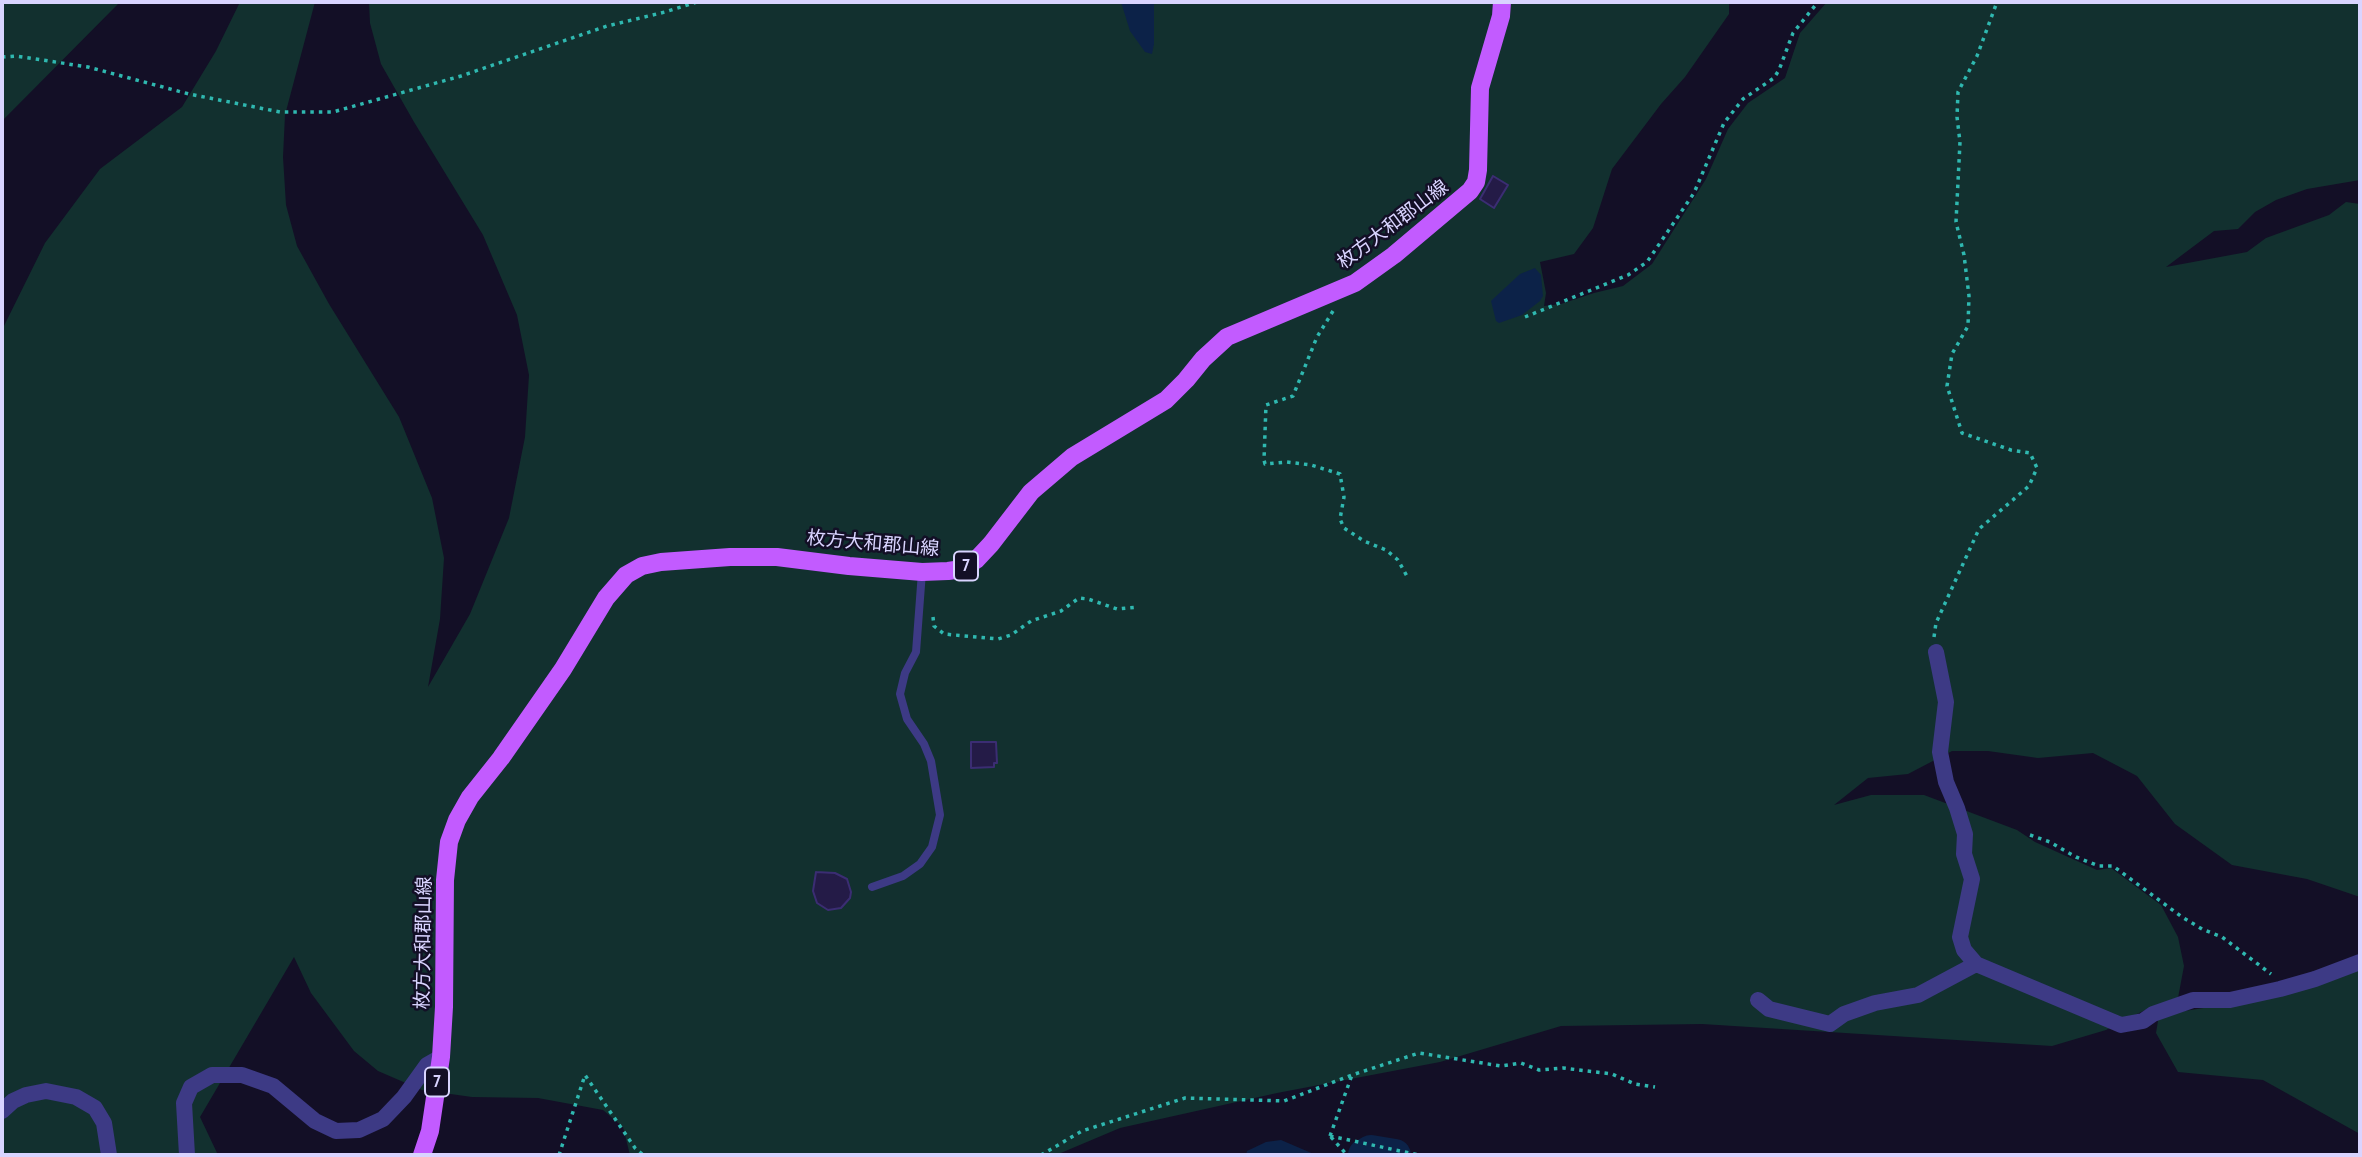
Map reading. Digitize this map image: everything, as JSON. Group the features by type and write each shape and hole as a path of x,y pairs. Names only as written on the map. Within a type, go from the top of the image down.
{"main road":[{"name":"枚方大和郡山線","path":"422,1155 430,1131 441,1058 445,880 449,842 470,796 501,758 562,669 606,598 626,575 642,566 661,562 730,557 777,556 922,572 962,569 976,560 1031,492 1072,457 1166,400 1227,337 1349,286 1394,255 1470,191 1476,182 1479,155 1479,88 1501,16 1502,2"}],"street":[{"path":"1936,652 1946,702 1940,752 1945,782 1957,807 1965,834 1964,854 1972,879 1961,937 1964,950 1976,964 2121,1025 2131,1025 2193,1000 2230,999 2298,984 2360,962"},
{"path":"1758,1000 1769,1009 1830,1024 1844,1014 1875,1003 1918,995 1976,964"},
{"path":"187,1155 184,1103 191,1087 212,1075 242,1075 273,1086 316,1121 336,1131 359,1130 383,1119 404,1097 427,1065 441,1058"},
{"path":"2,1111 13,1101 26,1095 46,1091 76,1097 95,1108 104,1123 109,1155"}],"lane":[{"path":"872,887 903,876 920,864 932,847 940,815 931,761 924,744 907,719 901,694 905,673 916,652 922,572"}],"path":[{"path":"2,57 16,55 88,67 189,94 279,112 333,112 461,76 607,26 697,2"},
{"path":"1525,317 1628,275 1647,262 1694,193 1724,123 1742,99 1774,78 1793,33 1818,2"},
{"path":"1936,652 1936,623 1979,529 2029,486 2037,468 2030,453 2011,450 1962,433 1947,386 1952,354 1968,326 1969,296 1964,255 1956,222 1960,142 1958,92 1977,56 1997,2"},
{"path":"1349,286 1317,337 1293,396 1266,405 1264,460 1265,464 1311,465 1340,474 1344,497 1340,519 1344,528 1364,541 1386,550 1398,560 1408,578"},
{"path":"933,615 933,626 944,634 998,639 1011,635 1031,621 1061,611 1079,598 1117,609 1138,607"},
{"path":"2030,835 2099,866 2113,866 2182,917 2222,937 2281,981 2298,984"},
{"path":"1041,1155 1082,1132 1185,1098 1284,1101 1419,1053 1501,1066 1521,1063 1539,1070 1563,1068 1612,1074 1635,1084 1655,1087"},
{"path":"559,1155 585,1075 635,1148 643,1155"},
{"path":"1330,1136 1352,1075"},
{"path":"1330,1136 1347,1155"},
{"path":"1330,1136 1419,1155"}],"green space":[{"path":"2,2 120,2 2,121"},
{"path":"240,2 315,2 285,115 283,157 286,205 297,246 329,304 399,417 432,498 444,558 440,619 428,687 470,614 509,518 525,437 529,375 517,315 483,235 381,64 370,23 369,2 1729,2 1729,14 1685,77 1612,169 1593,228 1574,254 1540,262 1546,293 1544,306 1561,304 1623,286 1652,264 1706,179 1728,129 1748,103 1785,78 1800,33 1827,2 2360,2 2360,180 2307,189 2276,200 2255,212 2238,229 2214,231 2166,267 2247,252 2266,238 2329,215 2346,202 2360,204 2360,897 2307,879 2232,865 2175,824 2137,776 2093,753 2038,758 1988,751 1952,751 1908,774 1868,778 1834,805 1871,795 1924,795 2017,830 2035,842 2097,870 2111,868 2161,905 2178,937 2184,966 2178,998 2143,1011 2106,1030 2052,1046 1702,1024 1561,1026 1440,1062 1277,1093 1120,1128 1056,1155 630,1155 623,1127 603,1110 538,1098 472,1097 422,1090 378,1071 354,1051 311,993 294,957 200,1117 218,1155 2,1155 2,330 45,243 100,169 182,107 216,51"},
{"path":"2360,967 2360,1134 2263,1080 2178,1072 2156,1033 2159,1015 2267,998"}],"water":[{"path":"1121,2 1154,2 1152,54 1145,52 1130,31"},
{"path":"1535,268 1541,275 1543,296 1540,301 1522,315 1499,323 1496,321 1491,301 1520,274"},
{"path":"1281,1140 1316,1155 1246,1155 1247,1151 1266,1142"}],"building":[{"path":"1493,176 1508,185 1494,208 1480,199"},
{"path":"971,742 996,742 997,763 994,763 994,767 971,768"},
{"path":"816,872 835,873 847,879 850,898 841,908 828,910 817,903 813,891"}],"waterway":[{"path":"1364,1155 1371,1151 1395,1155"}]}
